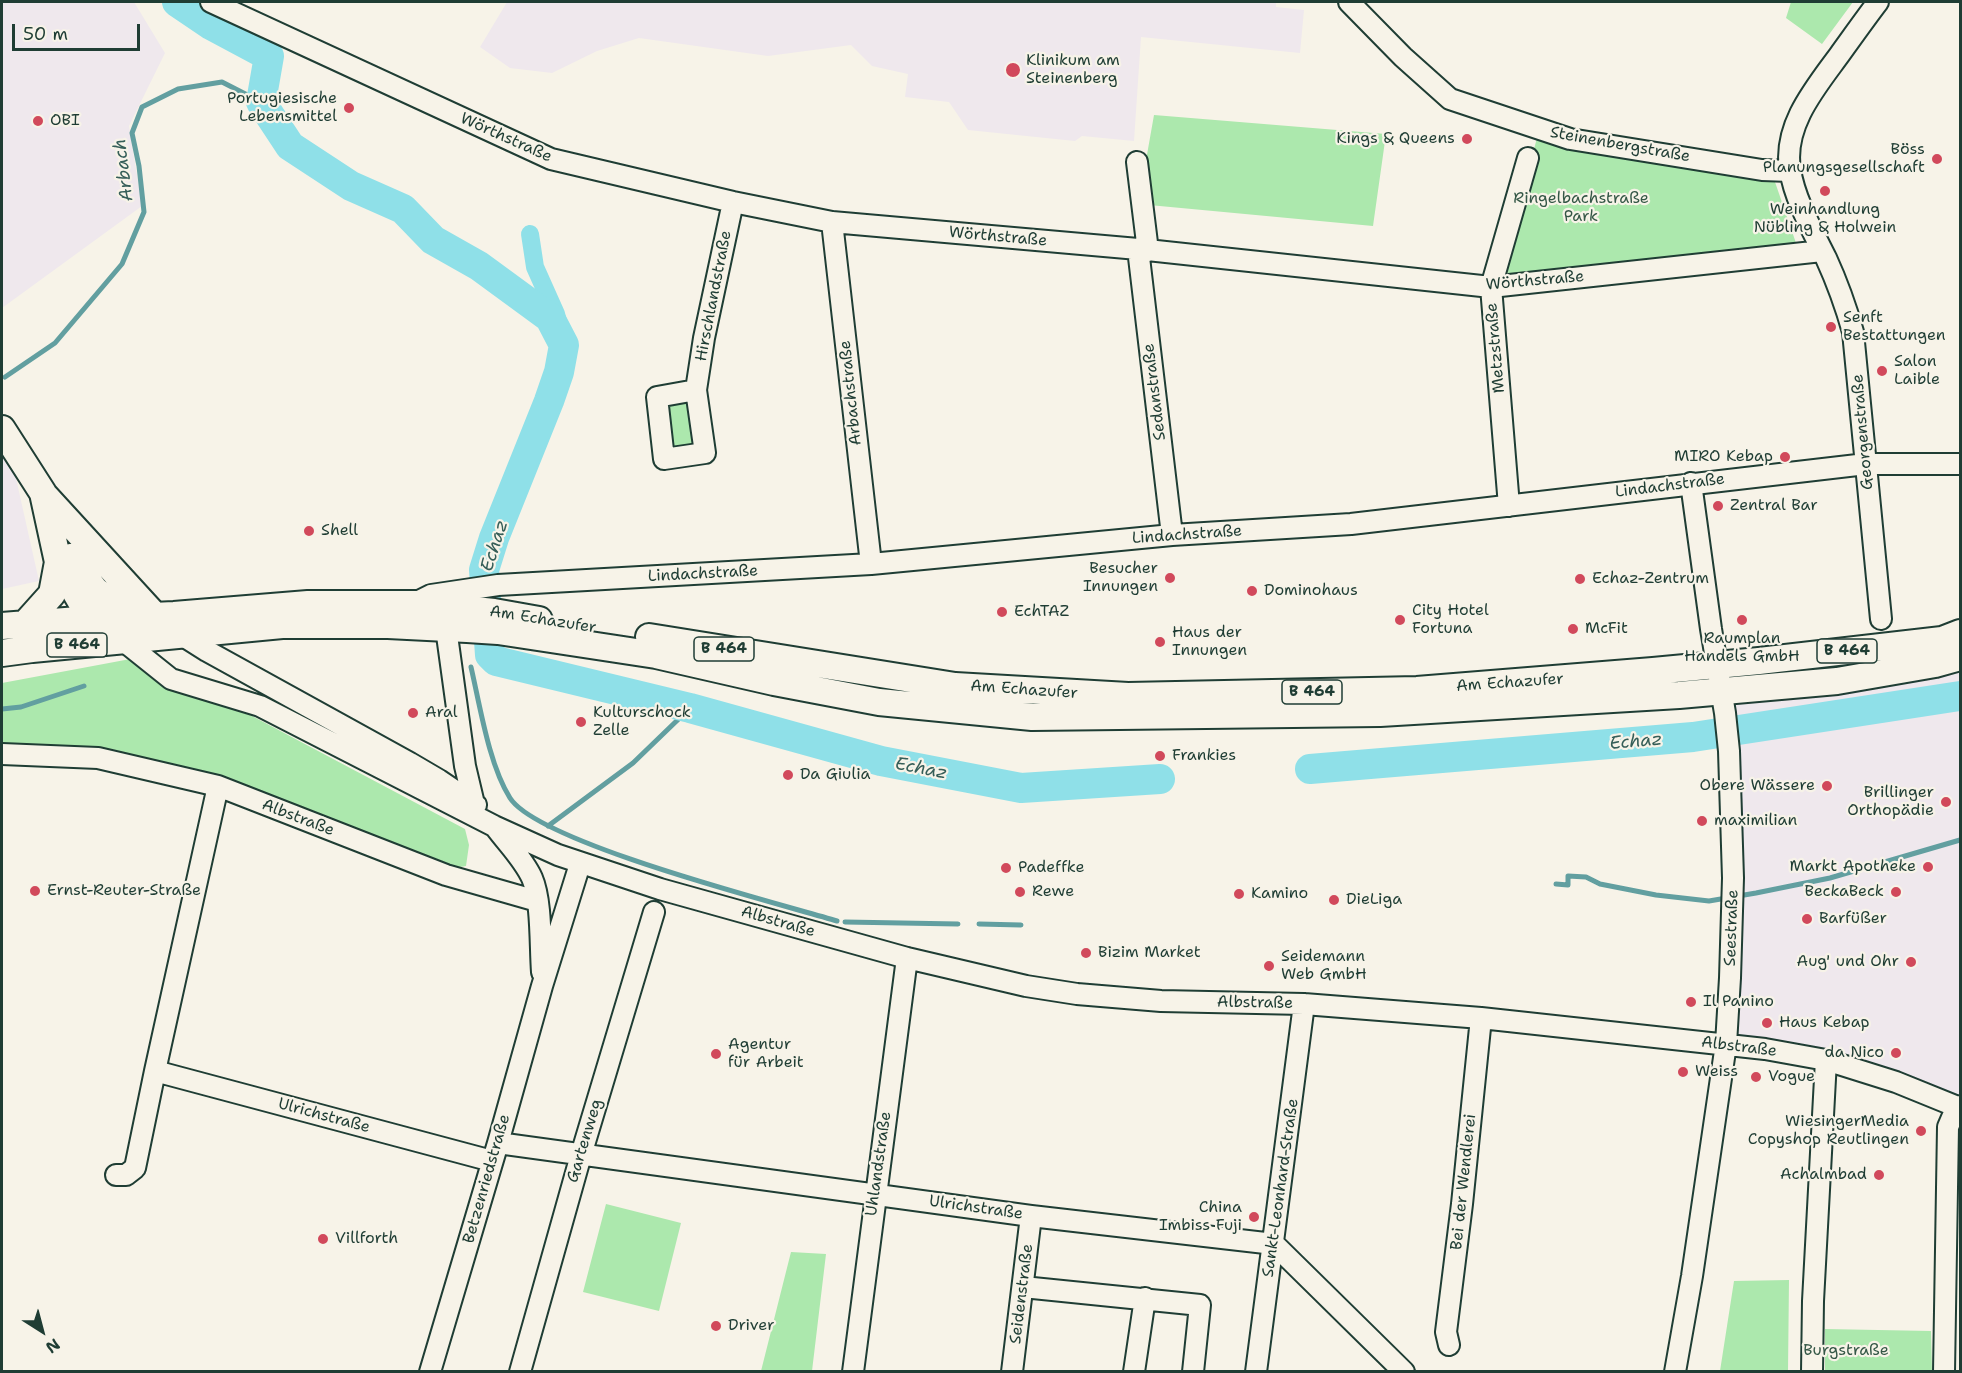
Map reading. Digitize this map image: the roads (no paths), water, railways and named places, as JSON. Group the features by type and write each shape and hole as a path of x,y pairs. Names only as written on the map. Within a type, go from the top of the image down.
{"main road":[{"path":"2,429 42,493 164,629"},
{"path":"42,493 58,562 91,619"},
{"path":"52,533 126,629"},
{"path":"14,625 52,594 58,562"},
{"path":"123,581 202,612"},
{"name":"Am Echazufer","path":"164,629 202,612 308,604 414,604 774,682 879,702 1032,717 1380,712 1679,695 1724,702 1935,664 1960,657"},
{"name":"Am Echazufer","path":"91,619 126,629 164,629 282,625 388,625 457,614"},
{"name":"B 464","path":"14,625 91,619"},
{"name":"Am Echazufer","path":"496,622 955,686 1117,696 1417,690 1759,661 1942,640 1960,633"},
{"name":"B 464","path":"2,653 126,629"}],"street":[{"name":"Wörthstraße","path":"211,2 551,159 733,202 832,222 1143,250 1491,287 1822,251"},
{"name":"Steinenbergstraße","path":"1348,2 1403,57 1450,99 1570,139 1762,170 1790,171"},
{"path":"1790,171 1789,149 1799,117 1816,88 1878,2"},
{"name":"Metzstraße","path":"1509,506 1491,287 1528,158"},
{"name":"Sedanstraße","path":"1137,162 1143,250 1172,535"},
{"name":"Georgenstraße","path":"1790,171 1798,196 1842,296 1853,332 1881,619"},
{"name":"Hirschlandstraße","path":"696,390 704,338 733,202"},
{"name":"Arbachstraße","path":"832,222 871,564"},
{"name":"Lindachstraße","path":"457,614 498,585 871,564 1172,535 1351,524 1866,464 1960,464"},
{"name":"Seestraße","path":"1675,1371 1692,1276 1726,1044 1733,878 1729,751 1724,702 1691,483"},
{"path":"457,614 465,766 474,804"},
{"name":"Albstraße","path":"126,629 171,679 260,706 494,826 558,855 660,889 907,958 1026,986 1077,994 1161,1001 1304,1004 1481,1018 1765,1049 1826,1060 1896,1082 1959,1107"},
{"name":"Albstraße","path":"164,629 439,780 558,855"},
{"name":"Albstraße","path":"2,754 98,758 218,786 446,875 537,901 532,879 524,865 494,826"},
{"path":"439,780 465,766"},
{"path":"116,1175 126,1175 135,1168 218,786"},
{"name":"Betzenriedstraße","path":"430,1371 542,986 580,864"},
{"name":"Betzenriedstraße","path":"537,901 542,986"},
{"name":"Gartenweg","path":"520,1371 581,1155 654,912"},
{"name":"Uhlandstraße","path":"853,1371 907,958"},
{"name":"Sankt-Leonhard-Straße","path":"1256,1371 1304,1004"},
{"name":"Bei der Wendlerei","path":"1449,1345 1446,1332 1481,1018"},
{"path":"1812,1371 1813,1301 1826,1060"},
{"name":"Ulrichstraße","path":"155,1071 495,1152 581,1155 1031,1215 1274,1244"},
{"path":"1944,1371 1948,1127 1959,1107"},
{"name":"Seidenstraße","path":"1012,1371 1031,1215"},
{"path":"1274,1244 1404,1371"},
{"path":"1023,1287 1200,1305 1193,1371"},
{"path":"1134,1371 1145,1298"}],"waterway":[{"name":"Echaz","path":"177,2 211,25 269,56 261,102 290,146 351,186 403,209 433,240 479,266 550,318 564,345 559,372 549,401 494,538 484,570 490,655 496,661 690,708 881,761 1021,788 1160,779"},
{"name":"Arbach","path":"5,377 55,343 122,264 144,212 139,166 132,133 142,107 178,89 222,82 261,102"},
{"path":"530,234 535,267 556,314 564,345"},
{"path":"471,667 496,769 510,798 530,815 565,834 662,870 837,921"},
{"path":"2,709 21,707 84,686"},
{"name":"Echaz","path":"1310,769 1693,737 1960,696"},
{"path":"548,826 633,763 690,708"},
{"path":"1556,884 1568,885 1568,876 1586,877 1600,884 1656,895 1709,901 1830,878 1960,840"},
{"path":"845,922 958,924"},
{"path":"979,924 1021,925"}],"place":[{"name":"Klinikum am Steinenberg","path":"1013,70"},
{"name":"Portugiesische Lebensmittel","path":"349,108"},
{"name":"OBI","path":"38,121"},
{"name":"Kings & Queens","path":"1467,139"},
{"name":"Böss Planungsgesellschaft","path":"1937,159"},
{"name":"Weinhandlung Nübling & Holwein","path":"1825,191"},
{"name":"Senft Bestattungen","path":"1831,327"},
{"name":"Salon Laible","path":"1882,371"},
{"name":"MIRO Kebap","path":"1785,457"},
{"name":"Zentral Bar","path":"1718,506"},
{"name":"Shell","path":"309,531"},
{"name":"Besucher Innungen","path":"1170,578"},
{"name":"Echaz-Zentrum","path":"1580,579"},
{"name":"Dominohaus","path":"1252,591"},
{"name":"EchTAZ","path":"1002,612"},
{"name":"City Hotel Fortuna","path":"1400,620"},
{"name":"Raumplan Handels GmbH","path":"1742,620"},
{"name":"McFit","path":"1573,629"},
{"name":"Haus der Innungen","path":"1160,642"},
{"name":"Aral","path":"413,713"},
{"name":"Kulturschock Zelle","path":"581,722"},
{"name":"Frankies","path":"1160,756"},
{"name":"Da Giulia","path":"788,775"},
{"name":"Obere Wässere","path":"1827,786"},
{"name":"Brillinger Orthopädie","path":"1946,802"},
{"name":"maximilian","path":"1702,821"},
{"name":"Markt Apotheke","path":"1928,867"},
{"name":"Padeffke","path":"1006,868"},
{"name":"Ernst-Reuter-Straße","path":"35,891"},
{"name":"Rewe","path":"1020,892"},
{"name":"BeckaBeck","path":"1896,892"},
{"name":"Kamino","path":"1239,894"},
{"name":"DieLiga","path":"1334,900"},
{"name":"Barfüßer","path":"1807,919"},
{"name":"Bizim Market","path":"1086,953"},
{"name":"Aug' und Ohr","path":"1911,962"},
{"name":"Seidemann Web GmbH","path":"1269,966"},
{"name":"Il Panino","path":"1691,1002"},
{"name":"Haus Kebap","path":"1767,1023"},
{"name":"da Nico","path":"1896,1053"},
{"name":"Agentur für Arbeit","path":"716,1054"},
{"name":"Weiss","path":"1683,1072"},
{"name":"Vogue","path":"1756,1077"},
{"name":"WiesingerMedia Copyshop Reutlingen","path":"1921,1131"},
{"name":"Achalmbad","path":"1879,1175"},
{"name":"China Imbiss Fuji","path":"1254,1217"},
{"name":"Villforth","path":"323,1239"},
{"name":"Driver","path":"716,1326"}],"park label":[{"name":"Ringelbachstraße Park","path":"1581,208"},
{"name":"Burgstraße","path":"1846,1351"}]}
